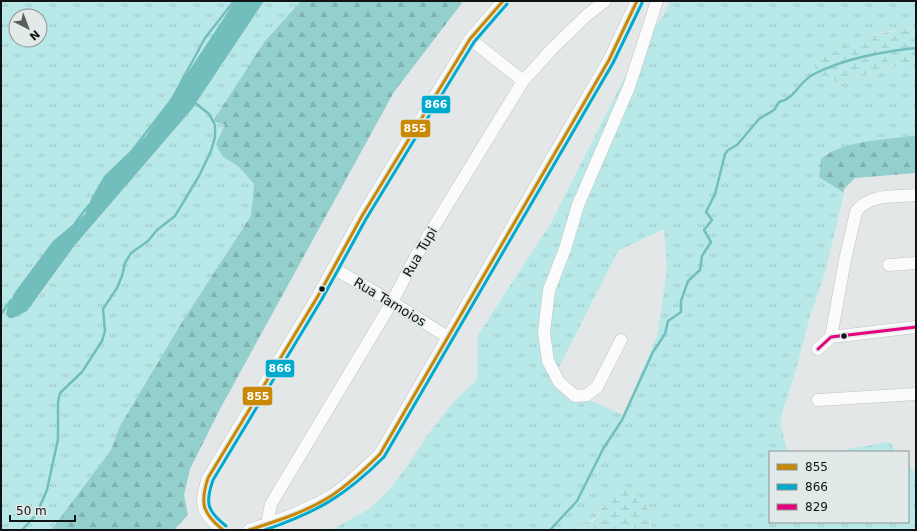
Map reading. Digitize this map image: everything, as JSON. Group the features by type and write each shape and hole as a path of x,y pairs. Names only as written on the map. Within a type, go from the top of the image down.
{"street":[{"path":"223,530 211,521 203,510 202,495 208,478 470,39 503,1"},
{"name":"Rua Tupi","path":"266,524 271,504 392,302 416,256 523,81 552,48 605,1"},
{"path":"249,530 291,515 330,496 356,477 380,454 446,336 609,60 637,1"},
{"path":"621,340 597,387 587,395 575,396 558,382 548,360 544,334 549,290 565,249 578,205 629,87 657,1"},
{"path":"470,39 523,81"},
{"path":"818,350 831,337 845,260 856,212 860,207 872,199 916,195"},
{"path":"889,265 916,263"},
{"name":"Rua Tamoios","path":"333,268 392,302 446,336"},
{"path":"831,337 916,327"},
{"path":"818,400 916,394"}],"green space":[{"path":"1,1 235,1 146,136 104,176 85,213 53,241 15,292 7,309 39,296 75,245 192,109 264,1 301,1 265,41 214,121 225,125 222,156 238,166 254,184 251,216 182,322 120,426 111,450 51,530 1,530"},
{"path":"301,1 459,1 462,3 394,92 220,409 190,469 184,495 188,515 174,530 51,530 111,450 120,426 182,322 251,216 254,184 238,166 222,156 216,144 225,125 213,121 265,41"},
{"path":"670,1 916,1 916,26 884,32 864,40 840,82 916,61 916,135 841,148 826,154 819,177 844,193 825,273 810,316 794,377 782,413 780,424 788,451 769,451 769,523 909,523 909,466 916,473 916,530 652,530 647,505 603,504 594,519 577,526 572,530 331,530 369,509 389,490 408,465 426,437 455,400 474,383 477,377 478,335 551,223 637,53 663,16","holes":["664,229 667,270 657,336 623,415 551,383 618,251"]},
{"path":"916,26 916,61 840,82 831,81 825,78 814,66 833,52 861,40"},
{"path":"916,135 916,173 855,178 844,189 844,193 819,177 821,159 840,148 853,144"},
{"path":"890,442 895,451 840,451"},
{"path":"620,490 636,493 647,505 652,530 572,530 579,524 593,521 599,516 603,504"}],"shaded area":[{"path":"235,1 264,1 192,109 75,245 27,311 13,318 9,318 6,314 7,309 15,292 53,241 85,214 92,197 104,176 146,136"}],"waterway":[{"path":"131,152 172,99 205,38 234,1"},
{"path":"550,530 577,501 603,449 622,420 653,352 665,334 668,321 681,312 681,301 688,281 700,270 702,256 711,242 704,230 712,220 706,212 715,194 725,154 728,150 737,145 759,119 774,110 779,102 789,97 804,81 814,74 826,68 864,56 916,48"},
{"path":"22,530 36,515 47,490 58,439 58,402 60,393 82,372 102,341 105,331 103,309 117,288 125,263 131,253 148,241 157,230 175,216 199,176 211,151 215,137 215,125 209,114 194,102"},
{"path":"75,223 89,205"},
{"path":"1,314 11,300"}],"transit line":[{"name":"855","path":"223,530 207,513 205,507 204,494 208,478 318,296 362,216 470,39 503,1"},
{"name":"855","path":"249,530 291,516 321,502 338,491 363,471 380,454 609,60 637,1"},
{"name":"866","path":"265,530 300,516 329,501 370,471 384,457 613,63 642,3"},
{"name":"866","path":"226,526 215,516 209,506 210,488 213,480 322,299 366,219 474,42 507,4"},
{"name":"829","path":"818,349 831,337 916,327"}]}
